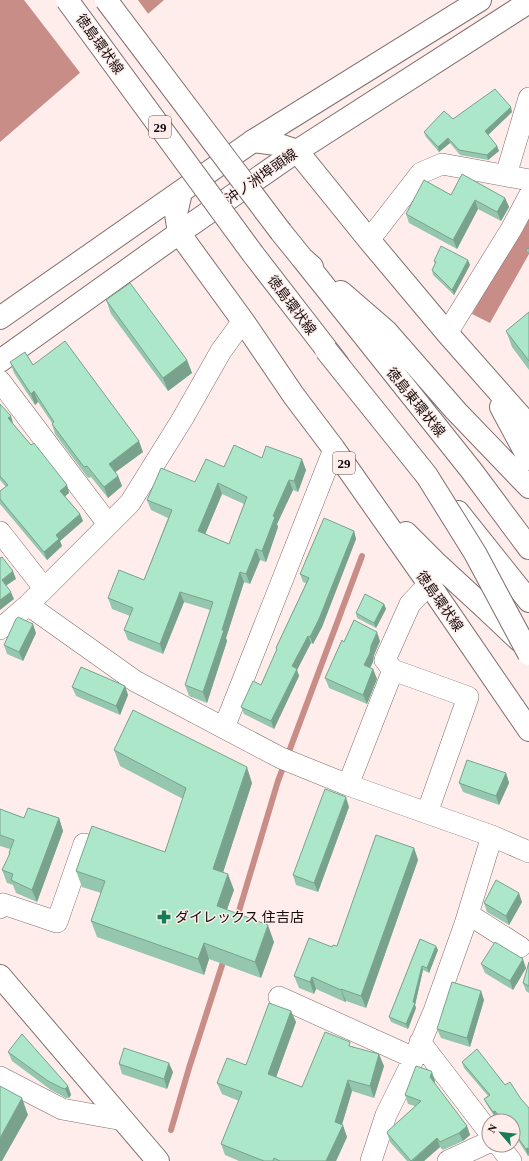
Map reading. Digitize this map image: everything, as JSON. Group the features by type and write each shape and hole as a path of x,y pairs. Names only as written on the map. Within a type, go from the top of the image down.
{"main road":[{"name":"徳島環状線","path":"67,0 249,248 326,350 529,600"},
{"name":"29","path":"106,0 302,258 386,331 456,411 529,487"},
{"path":"0,318 253,141 480,0"},
{"name":"沖ノ洲埠頭線","path":"0,360 179,232 297,151 522,7"},
{"path":"253,141 276,144 297,151 368,240 529,426"},
{"name":"徳島環状線","path":"181,192 176,214 179,232 243,321 294,396 334,449 429,584 529,730"},
{"name":"徳島東環状線","path":"302,258 470,470 529,548"},
{"path":"451,337 488,387 529,459"},
{"name":"29","path":"326,350 426,476 475,552 529,653"},
{"path":"334,449 368,491 413,540 462,588 508,629 529,653"},
{"path":"0,977 158,1161"}],"street":[{"path":"506,176 529,98"},
{"path":"368,240 421,173 442,164 529,180"},
{"path":"451,337 529,196"},
{"path":"0,629 28,605 130,503 221,351 243,321"},
{"path":"0,380 108,524"},
{"path":"224,728 334,449"},
{"path":"0,532 44,588"},
{"path":"427,813 468,697 393,670 386,660 410,604 429,584"},
{"path":"28,605 135,681 286,760 348,785 492,836 529,852"},
{"path":"348,785 393,670"},
{"path":"371,1161 386,1116 434,1011 468,914 492,836"},
{"path":"0,908 3,904 57,922 84,844"},
{"path":"468,914 520,947"},
{"path":"279,997 417,1050 481,1123"},
{"path":"0,1077 62,1109 123,1120"},
{"path":"448,1161 481,1146"}],"shaded area":[{"path":"0,0 164,0 0,142"},
{"path":"527,217 529,218 529,254 490,323 472,314"}],"pier":[{"path":"24,0 138,0 149,15 81,74"}],"building":[{"path":"495,89 511,107 485,131 497,146 487,155 459,150 448,138 438,147 424,132 444,111 453,119"},
{"path":"462,174 505,198 497,212 475,200 453,240 406,214 424,180 451,195"},
{"path":"441,246 468,260 452,290 432,270 436,262 434,261"},
{"path":"130,283 187,360 163,378 106,300"},
{"path":"529,312 529,361 506,331"},
{"path":"65,341 139,441 109,464 118,476 104,487 87,466 84,467 52,424 54,422 34,391 31,394 10,362 25,352 33,365"},
{"path":"0,404 11,416 8,418 31,445 34,443 67,485 60,491 80,514 56,535 59,539 44,552 0,499 0,491 8,485 0,476"},
{"path":"234,445 262,458 266,446 302,459 294,481 289,480 273,516 275,517 262,551 256,549 246,574 240,572 222,630 224,630 203,692 185,685 213,602 180,592 160,644 124,630 133,608 108,598 119,570 144,580 172,510 147,500 161,468 195,482 206,459 224,467","holes":["218,483 247,497 229,544 198,531"]},
{"path":"324,518 354,531 319,619 292,666 297,669 271,721 241,707 253,681 261,685 277,649 276,648 309,578 300,574"},
{"path":"2,557 13,571 2,580 11,592 0,600 0,558"},
{"path":"365,594 384,604 374,623 356,613"},
{"path":"18,617 33,624 19,652 4,645"},
{"path":"354,620 377,632 364,665 373,669 363,695 325,678 342,640 344,642"},
{"path":"81,667 125,686 116,706 72,687"},
{"path":"133,710 247,767 213,869 228,874 217,906 268,925 255,962 204,943 198,959 91,921 105,881 76,871 92,826 165,852 186,788 114,750"},
{"path":"467,760 506,773 496,796 459,783"},
{"path":"325,789 346,797 314,883 293,875"},
{"path":"28,808 59,818 32,890 11,880 13,874 2,870 14,840 0,835 0,809 24,818"},
{"path":"376,835 414,848 361,996 341,990 312,977 310,982 294,976 309,938 332,947 333,945 337,946"},
{"path":"496,880 519,893 506,916 484,903"},
{"path":"420,939 436,946 427,968 422,966 413,1002 415,1003 406,1024 389,1017"},
{"path":"495,942 523,959 510,981 481,964"},
{"path":"529,962 529,986 523,983"},
{"path":"452,982 481,991 467,1038 437,1029"},
{"path":"269,1003 291,1011 268,1074 302,1087 325,1032 350,1042 349,1046 379,1054 370,1086 348,1080 335,1122 343,1125 326,1161 280,1161 274,1158 273,1161 264,1161 221,1144 242,1092 217,1083 227,1058 246,1065"},
{"path":"22,1034 68,1086 65,1089 48,1081 8,1052"},
{"path":"124,1048 169,1063 164,1079 119,1064"},
{"path":"477,1049 505,1085 510,1082 529,1108 529,1150 528,1148 526,1149 521,1142 521,1113 493,1112 484,1099 490,1095 462,1062"},
{"path":"416,1066 432,1072 430,1077 467,1126 459,1133 440,1142 437,1138 411,1161 387,1133 421,1101 405,1095"},
{"path":"0,1086 22,1098 0,1138"}],"waterway":[{"path":"236,921 278,781 362,556"},
{"path":"171,1130 225,956"}],"place":[{"name":"ダイレックス 住吉店","path":"164,917"}]}
